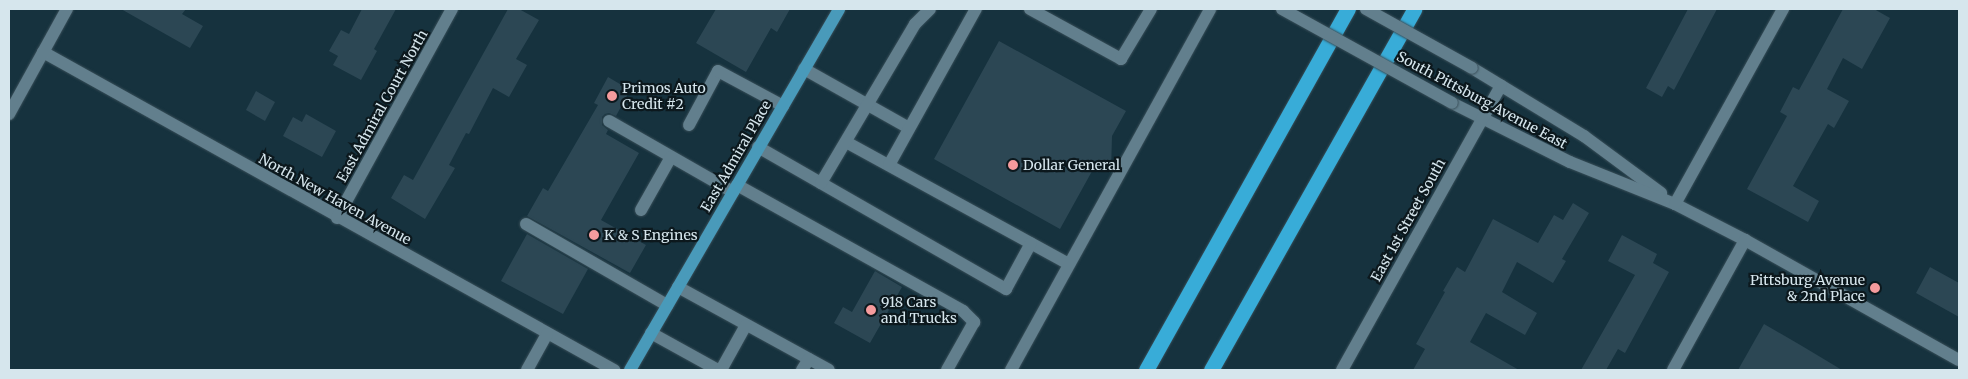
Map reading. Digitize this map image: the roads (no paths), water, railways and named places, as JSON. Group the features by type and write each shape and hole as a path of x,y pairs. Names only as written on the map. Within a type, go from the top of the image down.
{"highway":[{"path":"1146,370 1348,9"},
{"path":"1211,370 1414,9"}],"main road":[{"name":"East Admiral Place","path":"630,370 839,9"}],"street":[{"path":"9,114 67,9"},
{"name":"East Admiral Court North","path":"337,218 452,9"},
{"path":"821,183 915,24 930,9"},
{"path":"889,166 976,9"},
{"path":"1030,9 1121,60 1152,9"},
{"path":"1011,370 1210,9"},
{"name":"South Pittsburg Avenue East","path":"1282,9 1482,119 1570,162 1675,204 1745,240 1959,360"},
{"name":"South Pittsburg Avenue East","path":"1366,9 1472,68 1584,136 1675,204"},
{"path":"1675,204 1783,9"},
{"name":"North New Haven Avenue","path":"43,52 337,218 614,370"},
{"path":"804,69 909,128"},
{"path":"689,125 718,71 782,106"},
{"name":"East 1st Street South","path":"1342,370 1501,85"},
{"path":"609,120 671,157 735,189 963,311 974,322 947,370"},
{"path":"846,142 1069,264"},
{"path":"758,147 1006,289 1031,244"},
{"path":"641,210 671,157"},
{"path":"526,224 668,305"},
{"path":"1674,370 1745,240"},
{"path":"678,287 746,325 806,365 829,370"},
{"path":"651,333 718,370 746,325"},
{"path":"526,370 547,334"}],"place":[{"name":"Primos Auto Credit #2","path":"612,96"},
{"name":"Dollar General","path":"1013,165"},
{"name":"K & S Engines","path":"594,235"},
{"name":"Pittsburg Avenue & 2nd Place","path":"1875,288"},
{"name":"918 Cars and Trucks","path":"871,310"}]}
